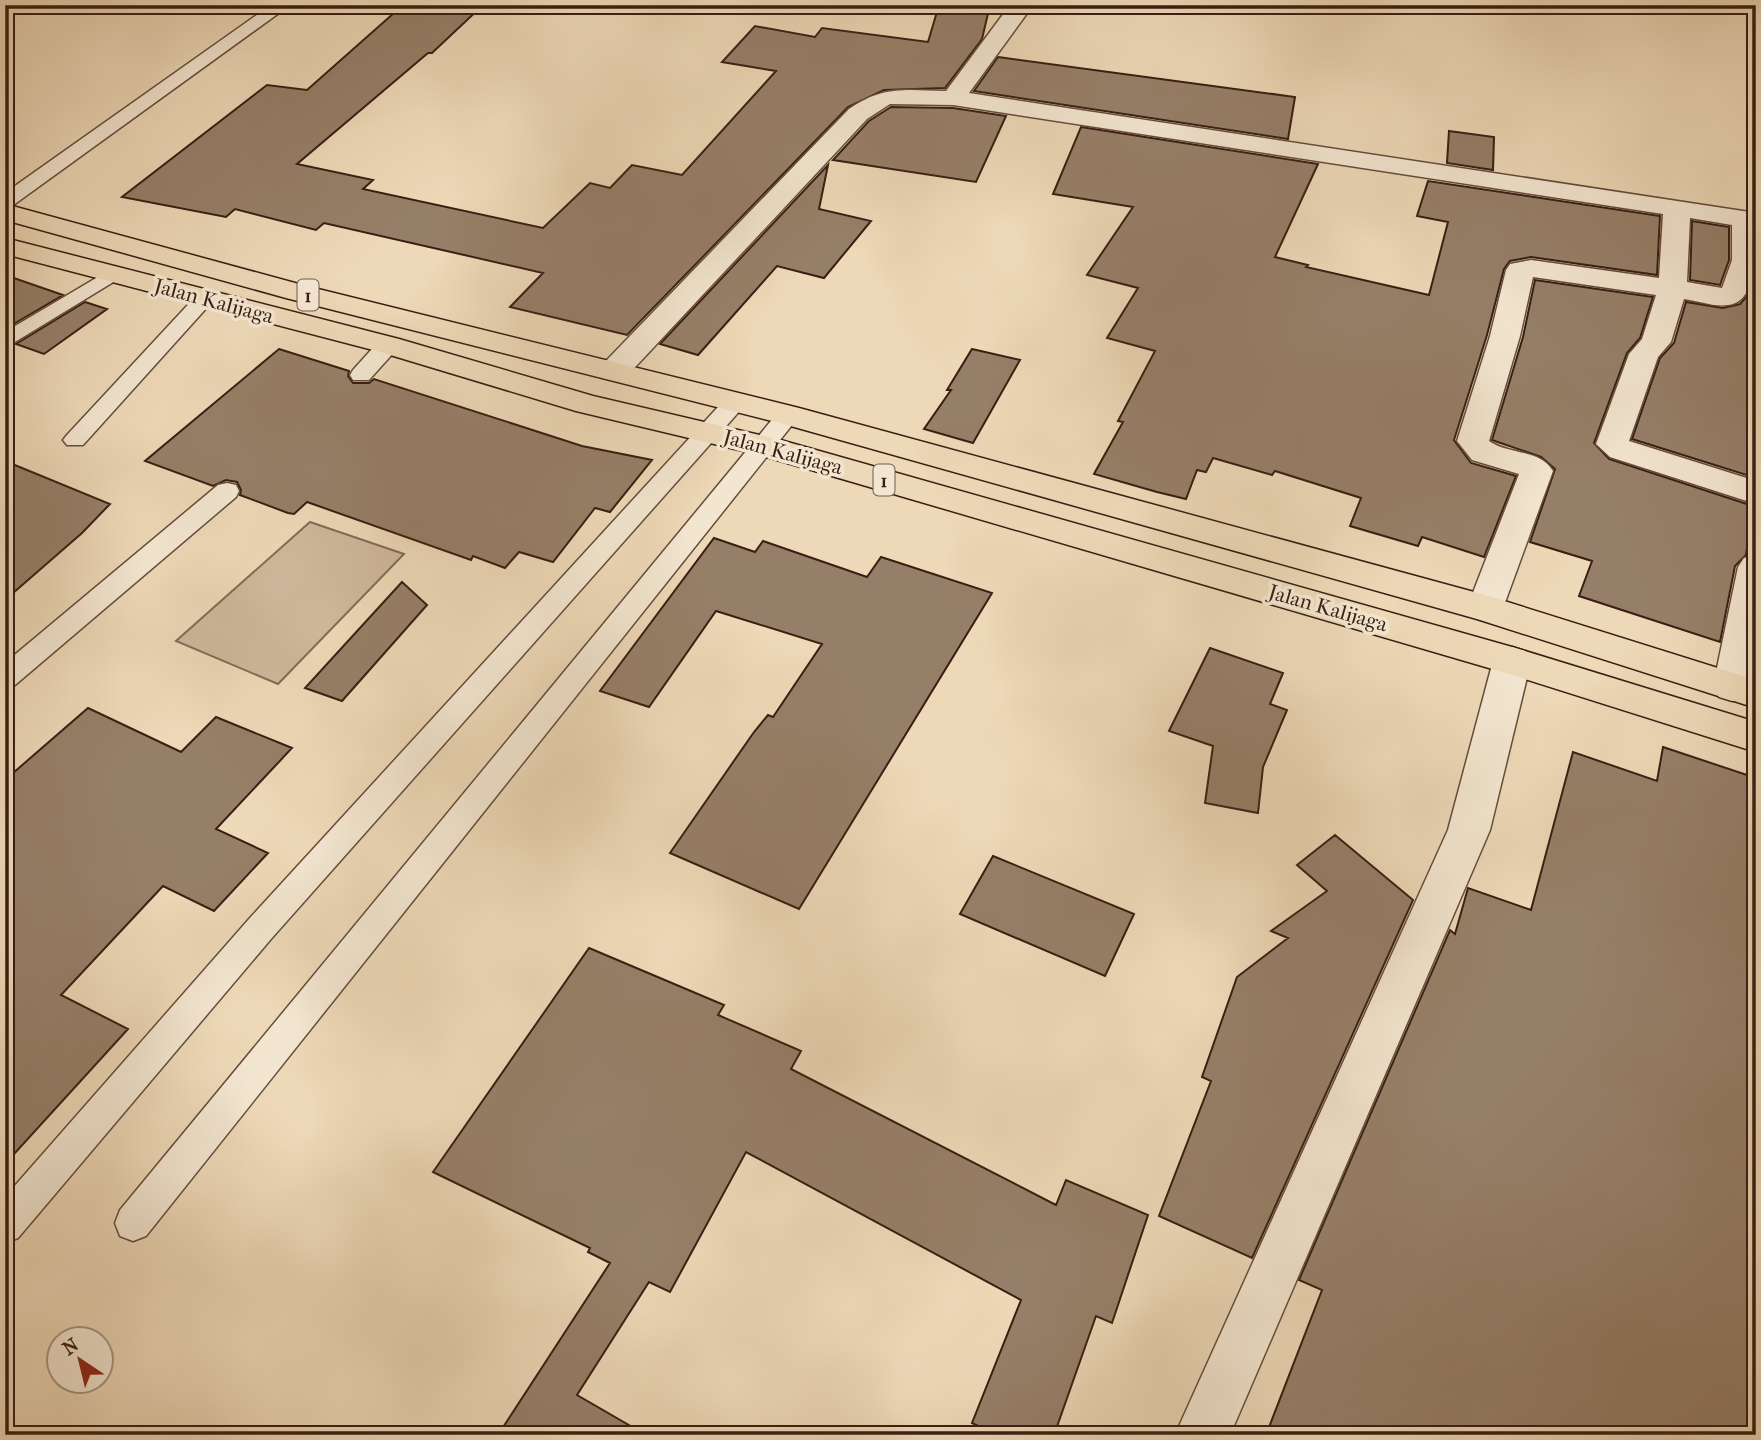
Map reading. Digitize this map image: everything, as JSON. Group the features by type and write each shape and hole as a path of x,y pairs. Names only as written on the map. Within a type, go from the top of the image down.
{"highway":[{"name":"Jalan Kalijaga","path":"5,212 296,292 788,415 1485,608 1744,691"},
{"name":"Jalan Kalijaga","path":"5,246 388,345 587,404 766,446 1512,661 1756,737"}],"street":[{"path":"953,98 1021,5"},
{"path":"614,371 858,114 878,100 890,97 953,98 1400,164 1750,221 1746,260 1732,295 1719,298 1531,268 1520,270 1506,336 1473,441 1477,448 1487,453 1534,468 1537,476 1485,608"},
{"path":"1677,210 1672,291 1656,342 1644,354 1612,444 1620,450 1756,493"},
{"path":"1744,691 1756,567"},
{"path":"1202,1435 1469,830 1512,661"}],"lane":[{"path":"5,202 282,5"},
{"path":"5,342 113,274"},
{"path":"75,440 204,299"},
{"path":"361,375 388,345"},
{"path":"5,1225 260,929 710,433 736,401"},
{"path":"133,1223 766,446 788,415"},
{"path":"5,678 227,491"}],"shaded area":[{"path":"310,522 404,554 278,684 176,641"}],"building":[{"path":"403,5 483,5 432,53 428,53 297,164 373,180 363,189 543,228 590,183 610,188 632,165 682,175 776,71 722,62 755,26 815,37 822,28 928,42 939,5 990,5 982,39 945,88 884,90 848,107 627,335 510,307 543,273 324,223 316,230 235,209 226,217 122,197 267,85 307,90"},
{"path":"998,57 1295,97 1288,139 974,91"},
{"path":"891,107 953,108 1006,116 976,182 833,160 869,121"},
{"path":"1081,127 1318,164 1275,257 1308,265 1306,267 1429,295 1448,222 1417,216 1428,181 1660,216 1657,275 1531,257 1510,261 1504,269 1487,335 1454,440 1471,463 1516,476 1484,557 1422,537 1418,546 1350,526 1361,498 1275,471 1272,475 1213,458 1206,472 1197,470 1186,499 1157,492 1094,474 1123,422 1118,421 1155,351 1107,338 1138,288 1087,275 1133,207 1053,194"},
{"path":"1449,131 1494,137 1493,170 1447,163"},
{"path":"828,165 819,209 871,221 824,278 777,266 698,355 660,344"},
{"path":"1692,221 1729,227 1729,260 1720,285 1690,280"},
{"path":"1756,273 1756,478 1632,439 1660,358 1674,343 1686,302 1723,308 1740,304 1749,294"},
{"path":"5,275 63,295 5,329"},
{"path":"1535,280 1653,297 1640,338 1627,353 1594,443 1609,459 1753,506 1746,555 1735,566 1720,642 1579,596 1592,561 1530,542 1555,469 1541,457 1492,440 1523,337"},
{"path":"85,302 107,309 44,354 16,344"},
{"path":"279,349 349,371 348,376 353,383 369,383 374,379 582,446 652,460 610,512 595,508 553,562 519,552 505,568 473,556 471,560 307,502 294,514 288,513 240,495 237,482 226,480 213,486 145,461"},
{"path":"972,349 1020,360 973,443 924,429 951,390 947,390"},
{"path":"5,461 110,504 82,533 5,600"},
{"path":"714,538 755,552 763,541 867,577 881,557 992,593 799,909 670,853 754,732 768,715 773,717 822,644 716,611 649,707 600,691"},
{"path":"402,582 427,605 342,701 305,688"},
{"path":"1210,648 1283,673 1270,704 1287,710 1263,767 1258,813 1205,803 1213,746 1169,731"},
{"path":"88,708 181,752 216,717 292,748 216,829 268,853 214,911 163,886 61,995 128,1029 5,1164 5,780"},
{"path":"1663,747 1756,778 1756,1435 1266,1435 1322,1290 1299,1280 1450,930 1455,934 1468,888 1531,910 1573,752 1657,781"},
{"path":"1335,835 1413,900 1252,1258 1159,1216 1211,1081 1202,1077 1237,977 1288,938 1271,931 1327,891 1297,865"},
{"path":"993,856 1134,914 1105,976 960,914"},
{"path":"589,948 724,1005 718,1015 801,1051 791,1069 1056,1205 1066,1180 1148,1215 1112,1323 1096,1316 1054,1435 996,1435 972,1423 1021,1300 746,1152 670,1292 649,1282 577,1395 646,1435 498,1435 610,1263 588,1252 590,1248 433,1172"}]}
